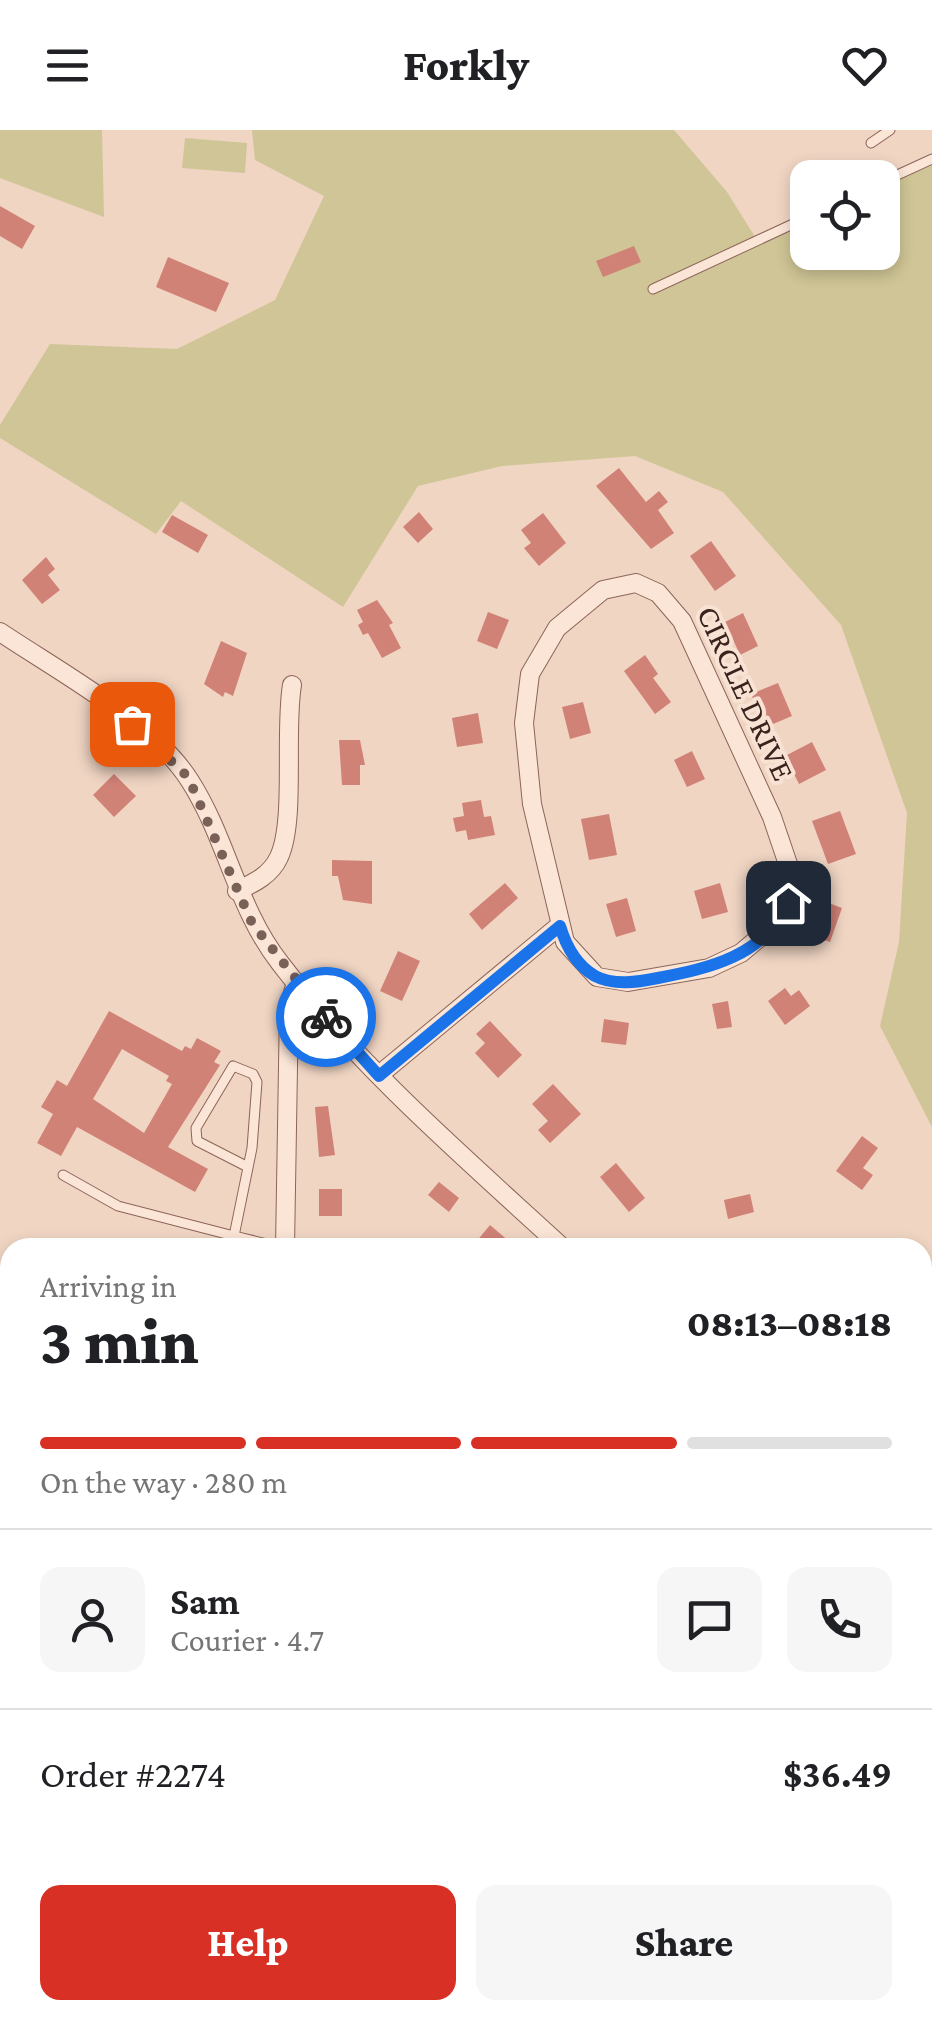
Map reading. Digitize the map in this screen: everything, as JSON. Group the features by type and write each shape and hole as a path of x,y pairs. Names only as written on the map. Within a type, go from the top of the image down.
{"street":[{"name":"CIRCLE DRIVE","path":"614,585 644,585 675,610 693,643 781,838 792,876 788,903 768,932 724,963 644,980 597,977 570,951 560,926 527,768 524,723 530,674 558,628 590,599 614,585"},
{"path":"0,632 132,724 178,764 203,806 252,923 296,983 379,1076 471,1168 552,1238"},
{"path":"238,891 267,874 283,845 286,720 292,685"},
{"path":"379,1076 560,926"},
{"path":"285,1238 288,1023 296,983"}],"lane":[{"path":"871,143 890,130"},
{"path":"900,174 932,159"},
{"path":"653,289 790,225"},
{"path":"234,1236 246,1166 257,1082 253,1074 233,1066 196,1128 197,1141 246,1166"},
{"path":"63,1176 118,1206 242,1238"}],"shaded area":[{"path":"0,130 102,130 104,217 0,178"},
{"path":"252,130 674,130 727,192 757,240 790,225 790,270 900,270 900,174 932,159 932,1127 880,1026 899,942 907,813 841,625 723,492 635,456 502,466 418,486 343,607 181,501 156,534 0,438 0,425 50,344 177,349 275,300 324,196 255,160"},
{"path":"185,138 247,143 245,173 182,168"}],"building":[{"path":"0,206 35,226 22,249 0,236"},
{"path":"634,246 641,262 603,277 596,261"},
{"path":"168,257 229,283 216,312 156,287"},
{"path":"619,468 646,502 659,491 668,502 658,510 674,533 651,549 596,486"},
{"path":"419,512 433,529 418,543 403,527"},
{"path":"543,513 566,543 539,566 524,548 531,543 521,530"},
{"path":"172,515 208,535 198,553 162,532"},
{"path":"711,541 736,576 715,591 690,556"},
{"path":"46,557 55,569 48,575 60,590 42,604 22,580"},
{"path":"377,600 393,623 389,625 401,648 382,658 368,633 363,635 358,625 363,622 357,610"},
{"path":"488,612 509,620 497,649 477,641"},
{"path":"743,613 758,646 740,655 725,622"},
{"path":"221,641 247,653 233,696 225,692 223,697 204,684"},
{"path":"645,655 658,674 653,678 671,702 655,714 624,671"},
{"path":"778,683 792,716 766,727 751,694"},
{"path":"583,702 591,733 570,739 562,707"},
{"path":"478,713 483,743 457,747 452,718"},
{"path":"339,740 360,740 365,765 360,765 360,785 342,785"},
{"path":"812,742 826,770 799,784 785,756"},
{"path":"692,751 705,779 687,787 674,760"},
{"path":"114,774 136,796 114,817 93,795"},
{"path":"481,800 484,817 491,816 495,835 468,840 466,830 456,832 453,818 464,816 462,803"},
{"path":"840,811 856,854 828,864 812,821"},
{"path":"609,814 617,855 589,860 581,819"},
{"path":"332,860 372,861 372,904 343,900 338,876 332,876"},
{"path":"505,883 518,898 482,930 469,914"},
{"path":"720,883 728,912 702,919 694,891"},
{"path":"627,898 636,931 616,937 606,904"},
{"path":"826,902 842,908 830,942 814,936"},
{"path":"398,951 420,961 402,1001 380,991"},
{"path":"785,988 791,996 799,990 810,1006 785,1025 768,1001"},
{"path":"728,1001 732,1027 717,1029 712,1004"},
{"path":"109,1011 182,1051 185,1046 191,1049 197,1038 221,1051 214,1062 220,1065 168,1147 208,1169 195,1192 77,1127 61,1156 37,1143 53,1114 41,1107 57,1080 67,1086","holes":["122,1049 169,1076 166,1081 172,1084 144,1133 93,1099"]},
{"path":"604,1019 629,1023 626,1045 601,1042"},
{"path":"490,1021 522,1055 498,1078 475,1053 485,1043 476,1034"},
{"path":"553,1084 581,1114 550,1143 538,1130 548,1121 532,1104"},
{"path":"328,1106 335,1155 319,1157 315,1107"},
{"path":"862,1136 878,1148 863,1168 873,1175 862,1190 836,1171"},
{"path":"616,1163 645,1198 629,1212 600,1177"},
{"path":"439,1182 459,1198 449,1212 428,1195"},
{"path":"319,1189 342,1189 342,1216 319,1216"},
{"path":"750,1194 754,1212 728,1219 724,1200"},
{"path":"490,1225 505,1238 479,1238"}],"way so far":[{"path":"132,724 188,777 252,923 326,1017"}],"route":[{"path":"326,1017 379,1076 467,999 560,926 570,951 588,971 605,980 628,982 724,963 768,932 788,903"}]}
